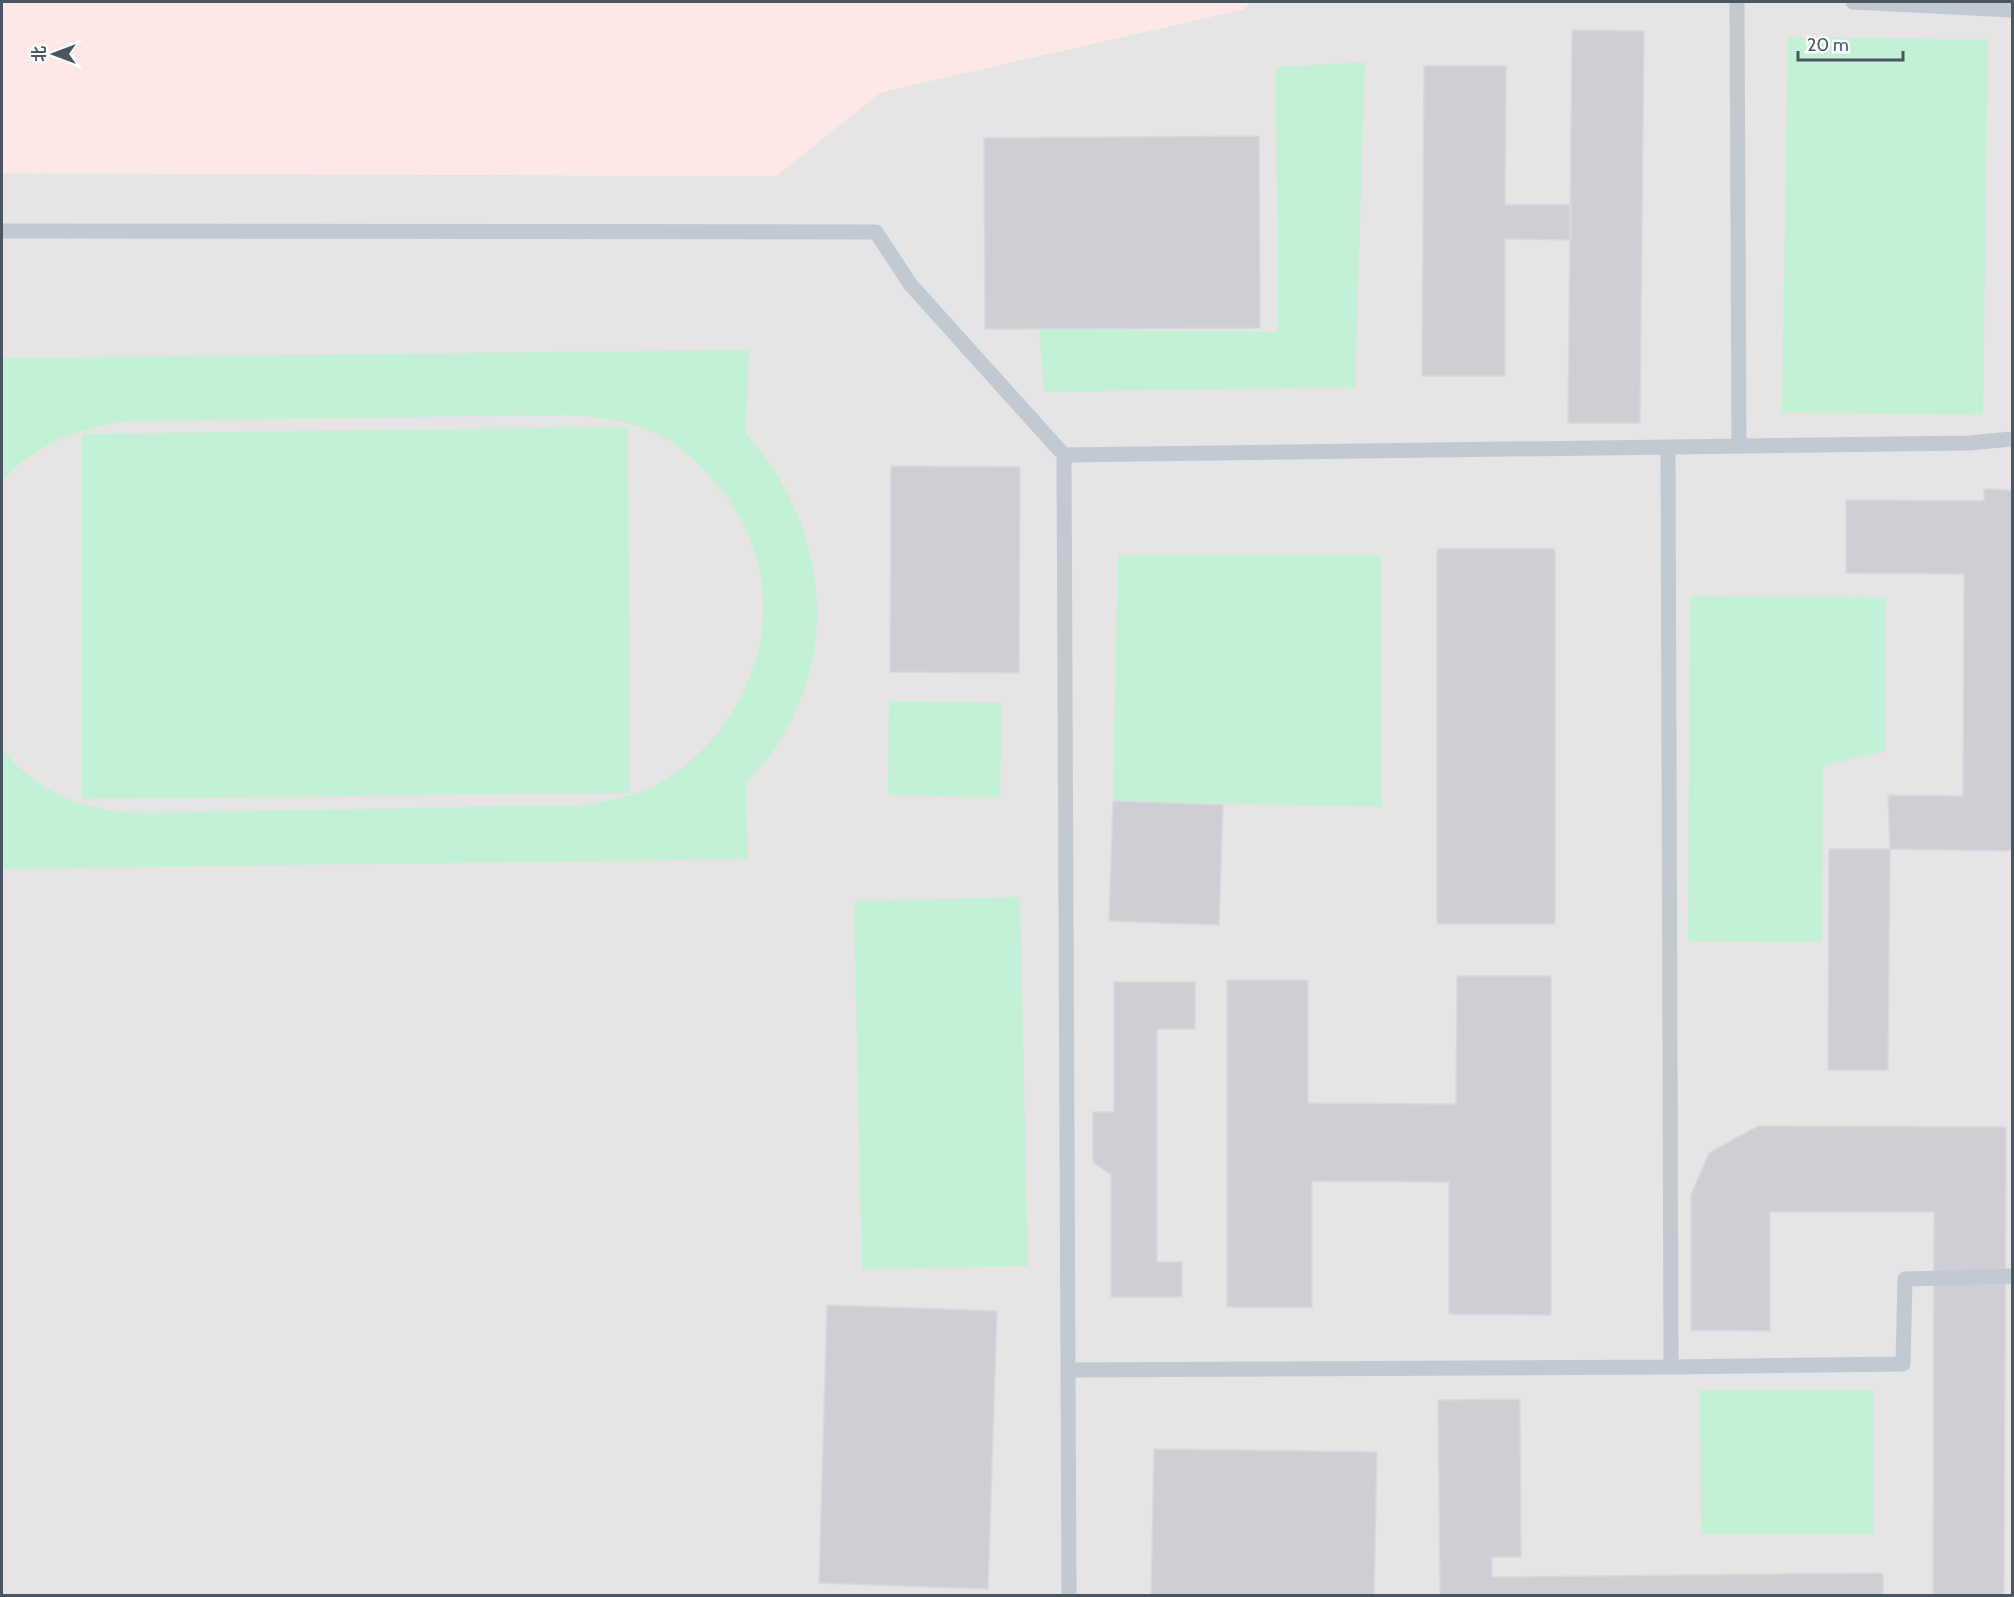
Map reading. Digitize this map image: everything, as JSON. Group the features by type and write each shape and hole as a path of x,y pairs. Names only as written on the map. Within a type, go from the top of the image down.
{"lane":[{"path":"1737,2 1739,446"},
{"path":"1853,2 2013,10"},
{"path":"2,231 876,232 910,284 1064,455 1069,1596"},
{"path":"1064,455 1969,443 2013,439"},
{"path":"1668,447 1671,1367"},
{"path":"1068,1370 1903,1364 1905,1279 2013,1276"}],"shaded area":[{"path":"2,2 1251,2 1244,9 881,92 776,176 2,173"},
{"path":"1251,2 2012,2 2012,1595 2,1596 2,173 776,176 881,92 1244,9"}],"green space":[{"path":"1788,37 1988,40 1983,415 1782,412"},
{"path":"1365,62 1355,387 1044,392 1039,329 1278,332 1276,67"},
{"path":"749,350 746,434 764,456 784,487 798,518 809,550 815,583 817,616 814,650 807,682 794,714 776,746 748,781 748,859 2,869 2,748 23,771 49,789 92,807 124,812 584,805 637,793 663,781 688,763 720,731 728,719 744,690 755,661 762,631 763,601 760,572 751,543 738,514 719,487 680,448 641,427 604,418 564,415 130,421 94,428 60,439 29,456 2,481 2,358"},
{"path":"628,427 630,793 82,799 82,434"},
{"path":"1118,555 1381,555 1381,807 1113,801"},
{"path":"1690,596 1886,597 1885,751 1823,766 1822,942 1688,941"},
{"path":"889,701 1002,703 1000,797 888,795"},
{"path":"1020,897 1028,1266 862,1269 854,901"},
{"path":"1700,1390 1873,1390 1874,1534 1701,1534"}],"building":[{"path":"1572,30 1644,31 1640,423 1568,423"},
{"path":"1424,66 1506,66 1505,205 1571,205 1571,240 1505,239 1505,376 1422,376"},
{"path":"1259,136 1260,328 985,329 984,138"},
{"path":"891,466 1020,467 1019,673 890,672"},
{"path":"1984,489 2012,490 2012,851 1890,849 1888,795 1963,796 1964,574 1846,573 1846,500 1984,501"},
{"path":"1437,549 1555,549 1555,924 1437,924"},
{"path":"1113,801 1223,805 1219,925 1109,921"},
{"path":"1829,849 1890,849 1888,1070 1828,1070"},
{"path":"1457,976 1551,976 1551,1315 1449,1314 1449,1182 1312,1181 1312,1307 1227,1307 1227,980 1308,980 1308,1103 1456,1104"},
{"path":"1114,982 1195,982 1195,1029 1157,1029 1157,1262 1182,1262 1182,1297 1111,1297 1111,1175 1093,1162 1093,1112 1114,1112"},
{"path":"1758,1126 2006,1127 2004,1596 1933,1596 1934,1212 1770,1212 1770,1331 1691,1330 1691,1195 1709,1153"},
{"path":"827,1305 997,1311 988,1589 819,1583"},
{"path":"1520,1399 1521,1557 1492,1557 1492,1577 1883,1573 1883,1596 1440,1596 1438,1400"},
{"path":"1154,1449 1377,1452 1374,1596 1151,1596"}]}
